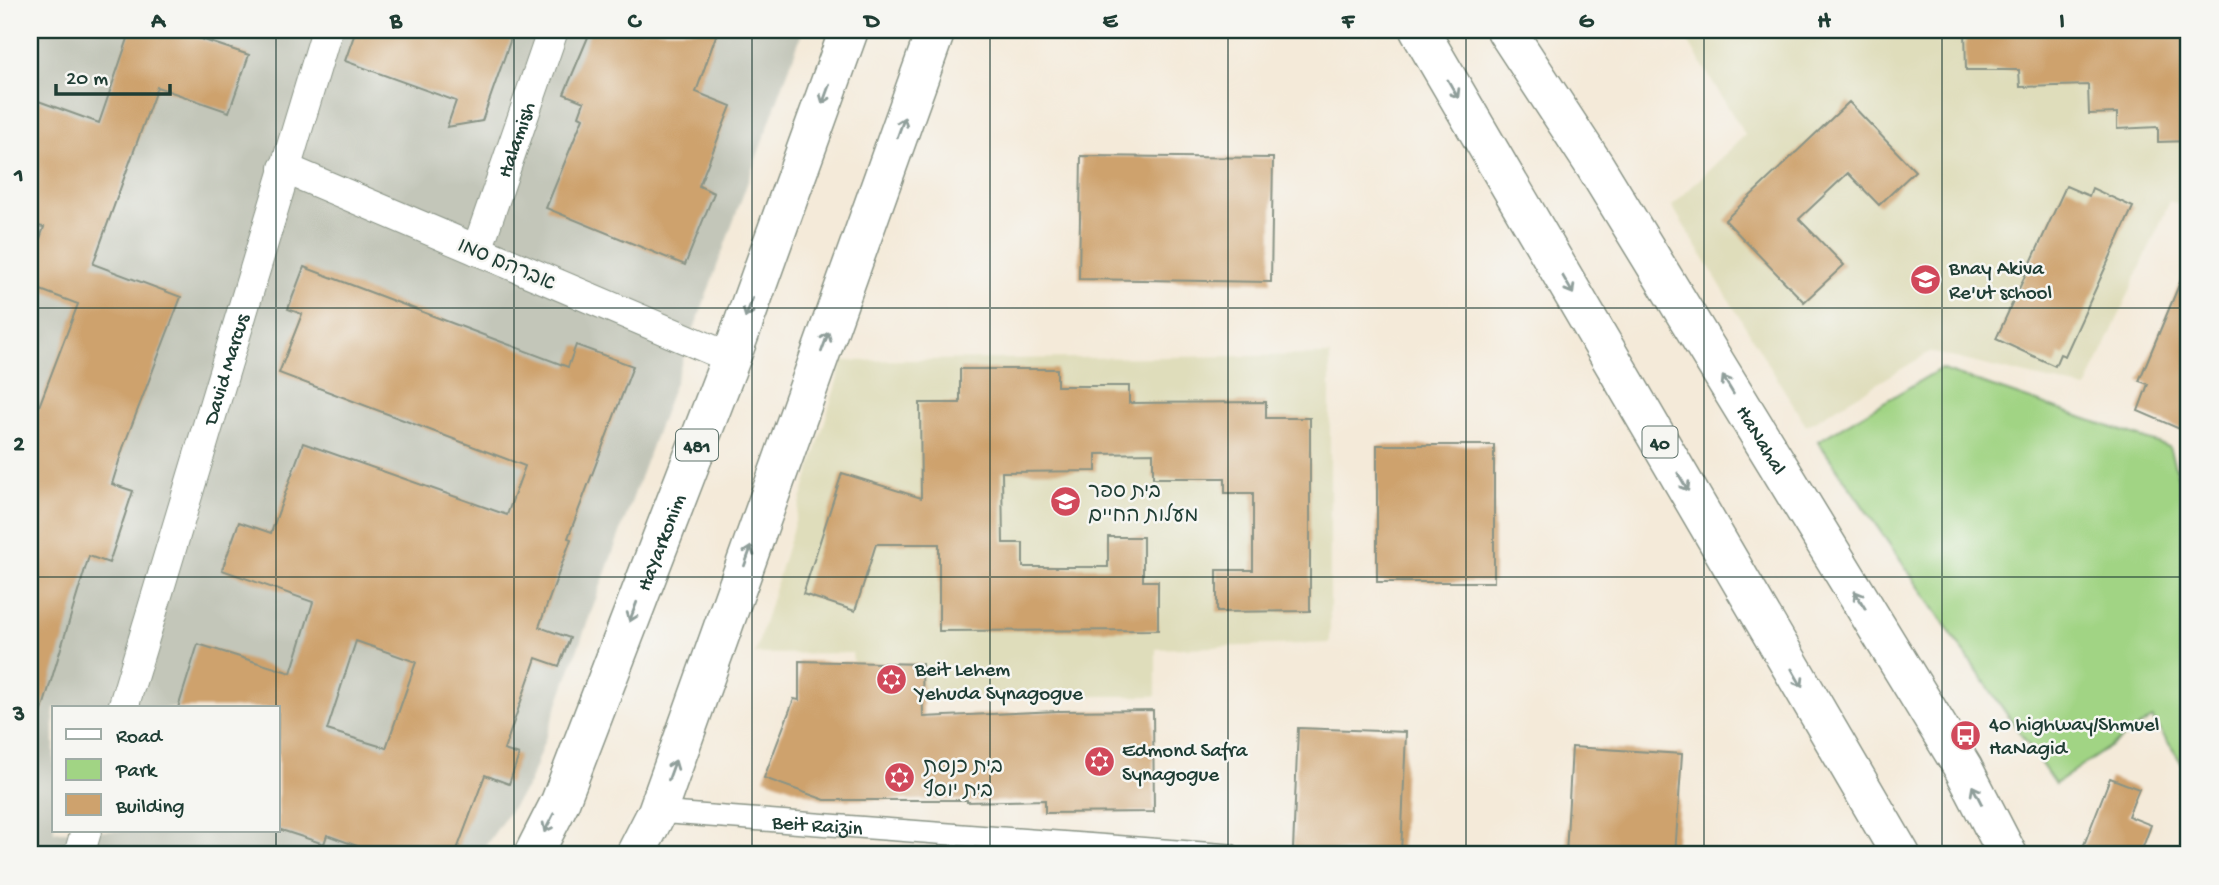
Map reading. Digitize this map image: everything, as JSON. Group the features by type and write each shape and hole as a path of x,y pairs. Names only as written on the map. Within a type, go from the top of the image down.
{"main road":[{"name":"HaYarkonim","path":"533,855 560,802 731,358 849,30"},
{"path":"635,855 657,812 936,30"},
{"name":"40","path":"1419,30 1901,855"},
{"name":"HaNahal","path":"1506,30 1595,166 1963,768 2008,855"},
{"path":"1522,30 1595,166"}],"street":[{"name":"David Marcus","path":"124,706 327,30"},
{"name":"Halamish","path":"477,250 553,30"},
{"name":"אברהם סמו","path":"284,168 731,358"},
{"name":"Beit Raizin","path":"657,812 1230,855"},
{"path":"79,855 86,832"}],"shaded area":[{"path":"30,30 803,30 529,783 479,855 30,855"},
{"name":"Bnay Akiva Re'ut school","path":"1681,30 2189,30 2189,207 2170,201 2086,389 1930,352 1806,426 1672,206 1745,135"},
{"name":"בית ספר מעלות החיים","path":"1330,355 1330,643 1156,649 1156,696 951,696 859,703 852,653 755,654 843,361"}],"green space":[{"path":"1940,369 2169,447 2189,514 2189,774 2152,718 2055,784 1818,441"}],"building":[{"path":"131,30 174,30 249,55 229,112 157,87 93,264 181,297 123,448 112,484 133,491 109,563 89,556 37,727 30,726 30,430 78,304 30,286 30,267 44,227 30,225 30,98 99,123"},
{"path":"356,30 514,30 482,121 447,127 456,101 345,61"},
{"path":"591,30 718,30 696,92 731,106 699,186 714,193 685,265 546,208 583,118 579,116 584,102 564,94"},
{"path":"1965,30 2189,30 2189,141 2158,142 2158,127 2117,129 2117,113 2089,114 2088,85 2020,87 2019,70 1966,70"},
{"path":"1849,102 1915,171 1879,205 1848,173 1799,219 1844,265 1804,302 1725,220"},
{"path":"1081,156 1273,158 1271,282 1079,279"},
{"path":"2066,186 2089,196 2092,188 2133,207 2065,356 2060,354 2055,366 1996,339"},
{"path":"2189,261 2189,413 2182,430 2138,411 2148,384 2139,381"},
{"path":"304,267 568,367 576,345 633,366 568,538 571,539 539,627 570,638 559,666 536,658 504,750 519,755 509,784 485,775 455,855 382,855 327,835 324,844 280,830 280,706 179,706 198,644 291,673 313,602 222,570 239,522 271,533 303,443 507,515 525,466 279,373 302,314 288,309","holes":["356,641 416,662 386,748 327,730"]},
{"path":"960,369 1057,369 1057,386 1129,386 1129,403 1266,402 1266,418 1310,418 1310,611 1217,612 1217,570 1253,570 1253,493 1225,493 1225,478 1153,478 1153,453 1096,454 1096,471 1002,472 1003,543 1023,543 1023,567 1108,567 1108,537 1143,537 1143,581 1158,581 1158,630 939,631 939,544 876,544 855,611 803,594 842,473 921,498 920,403 960,403"},
{"path":"1377,445 1494,445 1494,582 1377,582"},
{"path":"799,661 922,664 923,717 1153,710 1154,812 1045,813 1045,800 825,800 764,778 794,699 799,700"},
{"path":"1298,728 1406,732 1401,854 1293,850"},
{"path":"1572,747 1682,754 1675,855 1566,855"},
{"path":"2110,778 2139,789 2128,816 2151,825 2140,855 2080,855"}],"place":[{"name":"Bnay Akiva Re'ut school","path":"1926,279"},
{"name":"בית ספר מעלות החיים","path":"1065,502"},
{"name":"Beit Lehem Yehuda Synagogue","path":"892,680"},
{"name":"40 highway/Shmuel HaNagid","path":"1966,735"},
{"name":"Edmond Safra Synagogue","path":"1099,761"},
{"name":"בית כנסת בית יוסף","path":"900,777"}]}
